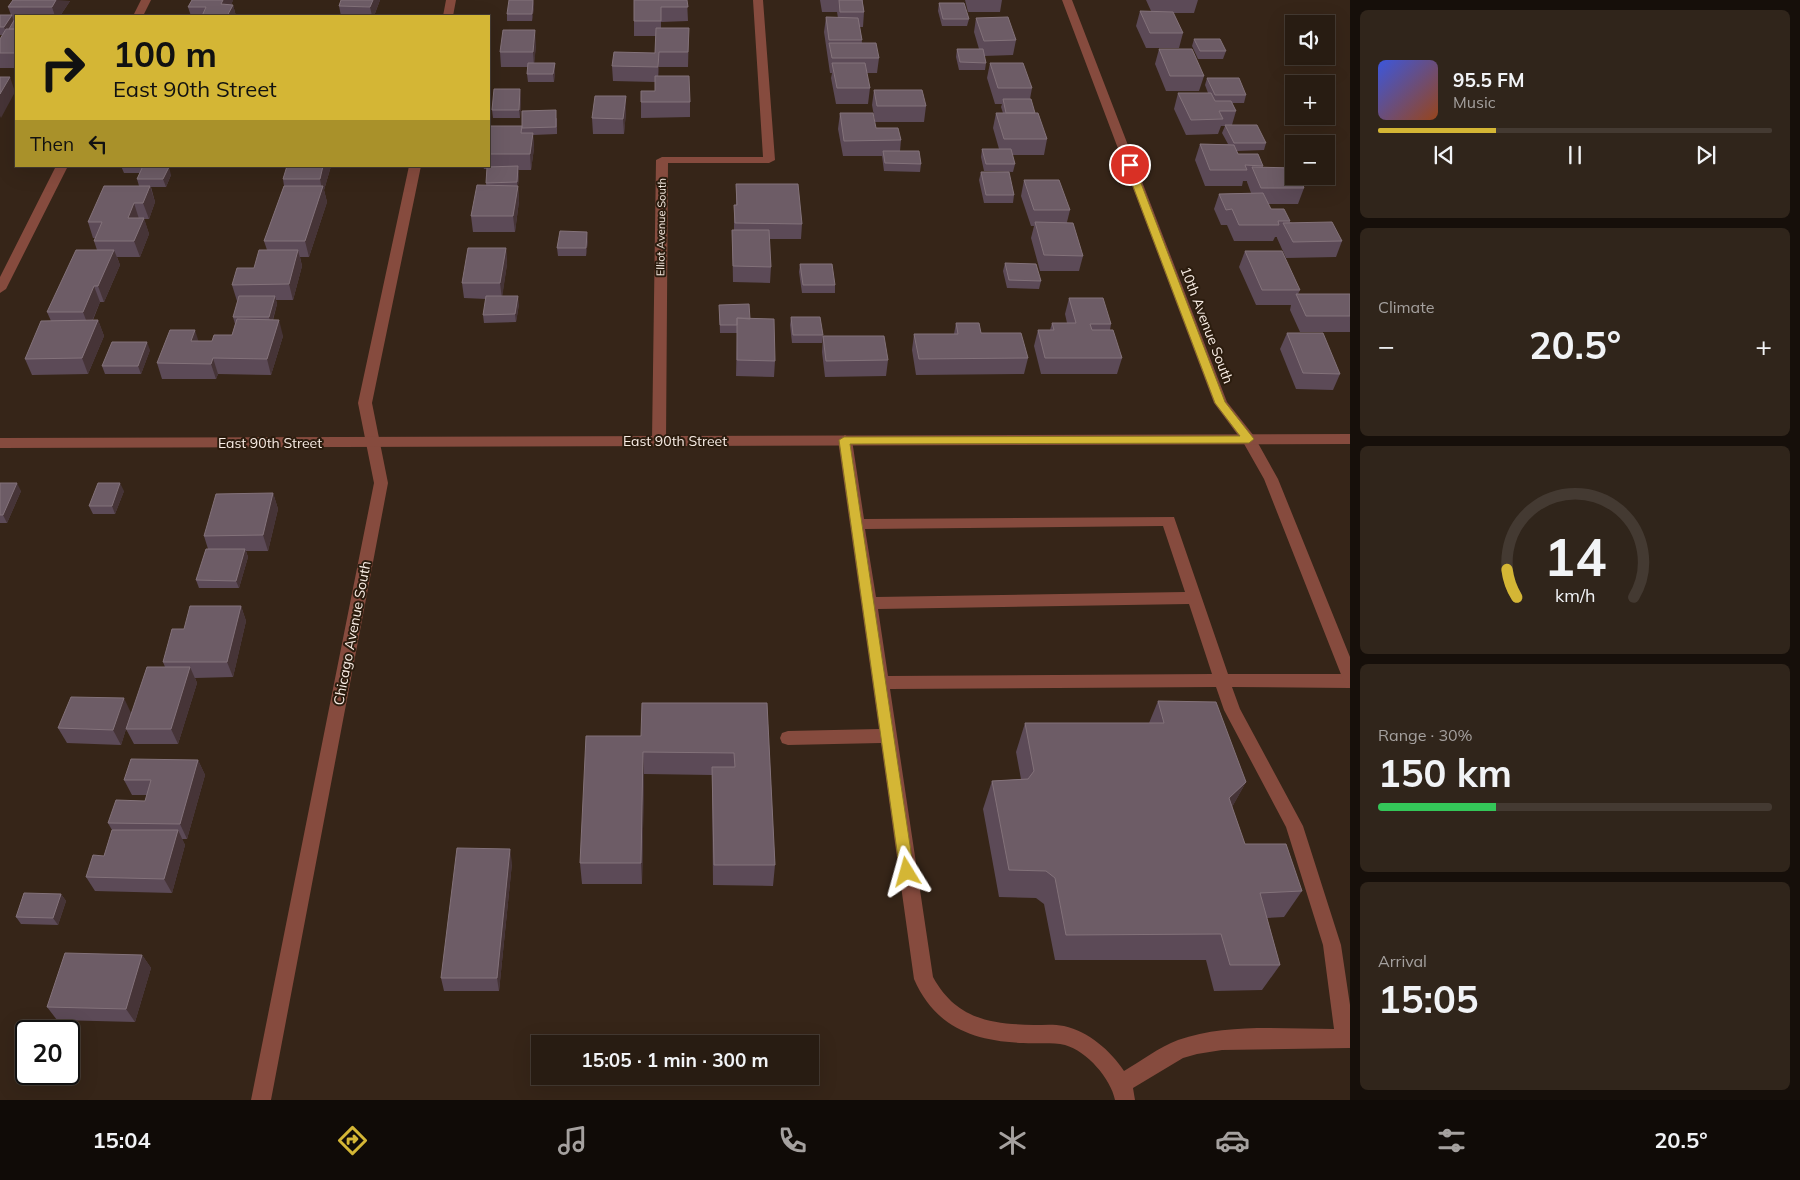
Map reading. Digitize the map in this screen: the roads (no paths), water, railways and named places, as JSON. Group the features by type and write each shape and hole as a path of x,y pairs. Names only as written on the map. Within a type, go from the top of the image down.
{"street":[{"path":"138,15 146,0"},
{"path":"448,15 451,0"},
{"name":"Elliot Avenue South","path":"658,441 662,160 769,160 758,0"},
{"name":"10th Avenue South","path":"1067,0 1221,403 1249,439 1271,479 1350,679"},
{"path":"0,289 61,167"},
{"name":"Chicago Avenue South","path":"261,1100 381,483 364,402 415,167"},
{"name":"East 90th Street","path":"0,443 1350,439"},
{"path":"844,440 920,965 931,994 954,1016 971,1026 1000,1033 1067,1036 1093,1051 1109,1066 1123,1092 1178,1050 1197,1044 1222,1040 1347,1038 1332,946 1294,826 1232,710 1169,521 857,524"},
{"path":"868,603 1195,598"},
{"path":"880,683 1350,679"},
{"path":"788,738 888,736"}]}
